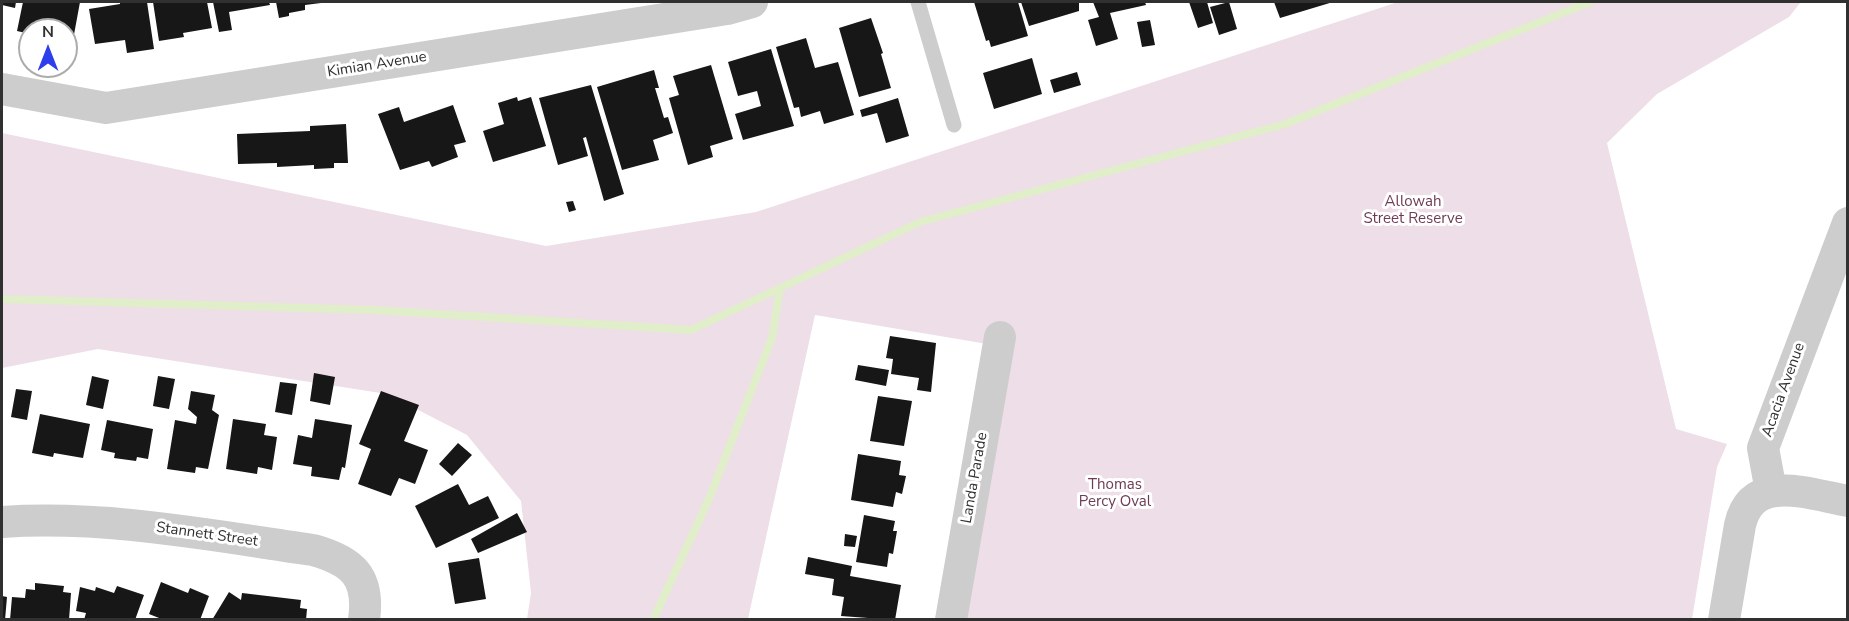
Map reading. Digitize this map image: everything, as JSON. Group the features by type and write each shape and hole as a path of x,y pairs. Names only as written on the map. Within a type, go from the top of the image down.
{"street":[{"name":"Kimian Avenue","path":"2,89 106,108 727,9 752,2"},
{"name":"Acacia Avenue","path":"1771,491 1763,448 1848,223"},
{"name":"Landa Parade","path":"951,620 1000,338"},
{"path":"1724,620 1743,513 1750,502 1771,491 1795,492 1848,501"},
{"name":"Stannett Street","path":"2,522 79,520 131,524 313,550 333,555 348,564 359,576 365,589 364,620"}],"lane":[{"path":"918,2 954,125"}],"green space":[{"name":"Allowah Street Reserve","path":"1398,2 1801,2 1789,17 1657,94 1607,143 1676,429 1727,444 1717,467 1692,619 964,619 1011,348 815,315 748,619 527,619 531,593 521,501 467,435 387,394 98,349 2,368 2,133 546,246 756,212"}],"building":[{"path":"2,2 16,2 15,8 2,5"},
{"path":"23,2 80,2 77,18 20,18"},
{"path":"120,2 147,2 154,49 127,53 125,40 95,44 89,9 120,4"},
{"path":"153,2 207,2 212,28 183,33 184,37 159,41"},
{"path":"213,2 269,2 270,5 229,12 232,30 219,32"},
{"path":"276,2 321,3 305,5 305,10 289,13 289,16 279,18"},
{"path":"974,2 1018,2 1028,36 991,47 989,40 986,41"},
{"path":"1021,2 1079,2 1079,11 1029,26"},
{"path":"1093,2 1145,2 1146,5 1110,13 1118,39 1096,46 1088,20 1099,17"},
{"path":"1189,2 1207,2 1213,23 1198,28"},
{"path":"1229,2 1237,29 1219,35 1210,7"},
{"path":"1274,2 1333,2 1280,18"},
{"path":"871,18 883,53 881,54 891,88 859,97 839,28"},
{"path":"1150,20 1155,45 1142,47 1137,22"},
{"path":"806,38 815,68 838,62 854,115 824,124 820,111 801,117 799,107 794,108 776,47"},
{"path":"771,49 794,126 743,140 735,114 761,106 757,91 738,96 728,62"},
{"path":"1032,58 1042,94 994,109 983,73"},
{"path":"711,65 733,139 710,146 713,157 688,165 669,98 679,95 673,76"},
{"path":"654,70 659,88 655,88 664,118 668,117 673,133 653,140 659,160 622,170 597,87"},
{"path":"1077,72 1081,85 1054,93 1050,80"},
{"path":"591,85 624,194 604,201 586,137 583,138 588,156 558,165 539,98"},
{"path":"517,97 518,101 531,97 546,146 493,162 483,131 504,124 498,103"},
{"path":"898,98 909,136 886,143 877,113 862,117 860,110"},
{"path":"453,105 466,142 454,145 458,157 432,167 429,161 400,170 378,114 399,107 404,122"},
{"path":"346,124 348,163 334,163 334,168 314,169 314,165 277,167 277,163 238,164 237,134 310,131 310,126"},
{"path":"573,201 576,210 569,212 566,202"},
{"path":"890,336 936,343 931,392 917,390 919,378 891,374 893,359 886,358"},
{"path":"858,365 889,370 886,386 855,380"},
{"path":"314,373 335,377 330,405 310,401"},
{"path":"92,376 109,380 103,409 86,405"},
{"path":"158,376 175,379 169,409 153,406"},
{"path":"280,382 297,384 292,415 275,412"},
{"path":"16,389 32,391 27,420 11,417"},
{"path":"191,391 215,395 212,410 219,415 208,469 196,467 195,473 167,469 175,420 196,424 197,417 188,409"},
{"path":"381,391 419,405 404,441 428,450 415,484 399,478 391,496 358,484 371,449 359,444"},
{"path":"878,396 912,401 904,446 870,441"},
{"path":"40,414 90,424 83,458 54,453 53,457 32,453"},
{"path":"233,419 266,424 264,435 277,437 272,470 258,467 257,474 226,469"},
{"path":"315,419 352,425 345,468 342,467 339,480 311,476 312,467 293,464 298,435 312,438"},
{"path":"107,420 153,429 148,459 137,457 136,461 114,458 115,453 101,450"},
{"path":"458,443 472,455 452,476 439,464"},
{"path":"858,454 901,461 899,475 906,476 902,494 896,492 893,507 851,500"},
{"path":"458,484 469,505 488,496 499,518 436,548 415,506"},
{"path":"517,513 527,532 478,553 471,539"},
{"path":"864,515 895,521 893,531 897,531 893,554 889,553 887,567 856,562"},
{"path":"845,534 857,536 855,547 844,546"},
{"path":"808,557 852,566 850,576 901,585 895,620 841,616 844,597 832,595 834,579 805,574"},
{"path":"479,558 486,599 455,604 448,563"},
{"path":"161,582 188,593 190,588 209,596 200,620 164,620 149,614"},
{"path":"35,583 64,586 63,592 71,593 69,620 10,620 12,597 25,598 26,589 35,590"},
{"path":"117,586 144,595 135,620 84,620 86,613 76,611 80,587 95,591 96,587 114,593"},
{"path":"229,592 241,600 242,593 301,600 300,608 307,609 306,620 212,620"},
{"path":"2,596 7,597 5,620 2,620"}],"waterway":[{"path":"2,299 374,310 691,330 920,222 1285,124 1590,2"},
{"path":"653,620 709,499 772,338 780,288"}],"park label":[{"name":"Thomas Percy Oval","path":"1115,494"}]}
